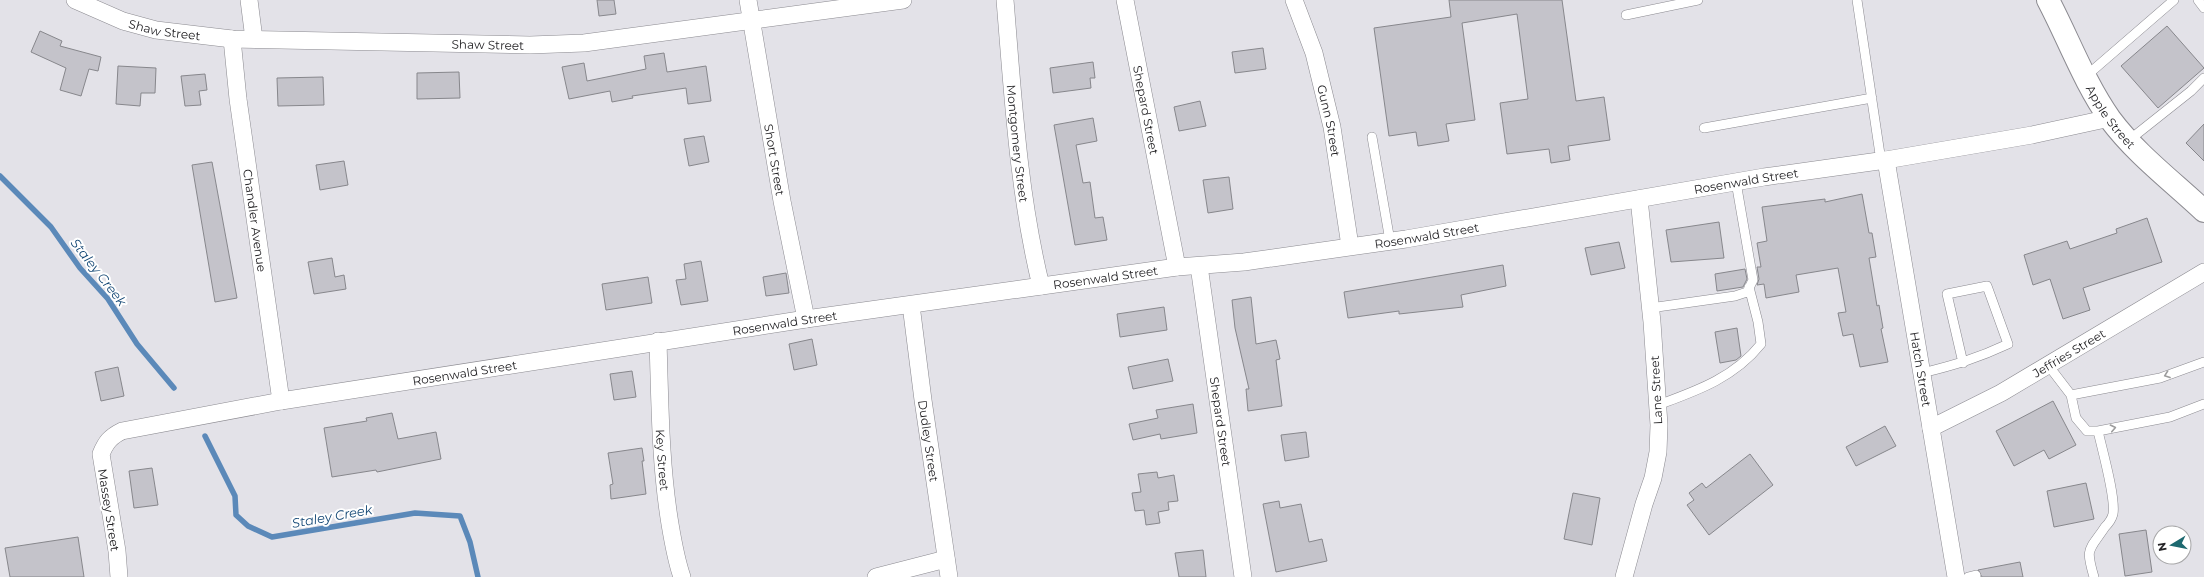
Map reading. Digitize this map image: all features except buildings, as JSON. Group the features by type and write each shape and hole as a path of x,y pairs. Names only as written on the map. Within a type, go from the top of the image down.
{"street":[{"name":"Shaw Street","path":"75,0 123,21 156,30 232,39 254,38 530,46 584,43 903,0"},
{"path":"249,0 254,38"},
{"name":"Short Street","path":"748,0 782,201 806,319"},
{"name":"Montgomery Street","path":"1005,0 1016,137 1033,252 1041,286"},
{"name":"Shepard Street","path":"1125,0 1177,267"},
{"name":"Gunn Street","path":"1294,0 1314,53 1331,120 1350,246"},
{"name":"Apple Street","path":"2048,0 2085,77 2110,118 2128,141 2203,209"},
{"name":"Chandler Avenue","path":"232,39 240,114 281,401"},
{"name":"Rosenwald Street","path":"105,444 112,436 122,431 281,401 806,319 1177,267 1199,266 1390,241 1639,198 2032,135 2110,118"},
{"name":"Hatch Street","path":"1883,160 1922,373 1956,577"},
{"name":"Lane Street","path":"1624,577 1644,504 1653,478 1658,452 1658,405 1639,198"},
{"name":"Shepard Street","path":"1199,266 1243,577"},
{"name":"Jeffries Street","path":"1931,428 2001,393 2204,272"},
{"name":"Dudley Street","path":"911,305 922,400 949,577"},
{"name":"Key Street","path":"658,341 661,443 665,497 676,562 682,577"},
{"name":"Massey Street","path":"105,444 101,454 102,465 117,551 119,577"},
{"path":"876,577 946,559"}],"lane":[{"path":"1626,15 1698,0"},
{"path":"1857,0 1883,160"},
{"path":"2085,77 2174,0"},
{"path":"2198,0 2204,8"},
{"path":"2128,141 2191,91 2204,78"},
{"path":"1704,128 1872,98"},
{"path":"1372,137 1390,241"},
{"path":"1650,308 1735,296 1747,292 1753,280 1736,182"},
{"path":"1922,373 1962,363 1978,358 2008,344 1987,286 1947,294 1962,363"},
{"path":"1658,405 1712,384 1731,372 1754,353 1761,344 1758,322 1749,287"},
{"path":"2071,395 2160,378 2204,362"},
{"path":"2048,365 2071,395 2076,418 2087,431 2098,431 2170,417 2204,404"},
{"path":"2094,577 2088,558 2092,543 2113,514 2109,482 2098,431"},
{"path":"1968,577 1976,575 1976,577"}],"waterway":[{"name":"Staley Creek","path":"0,176 51,227 80,268 108,299 137,344 174,388"},
{"name":"Staley Creek","path":"205,436 235,496 236,515 248,526 272,537 415,513 460,516 470,542 478,577"}]}
